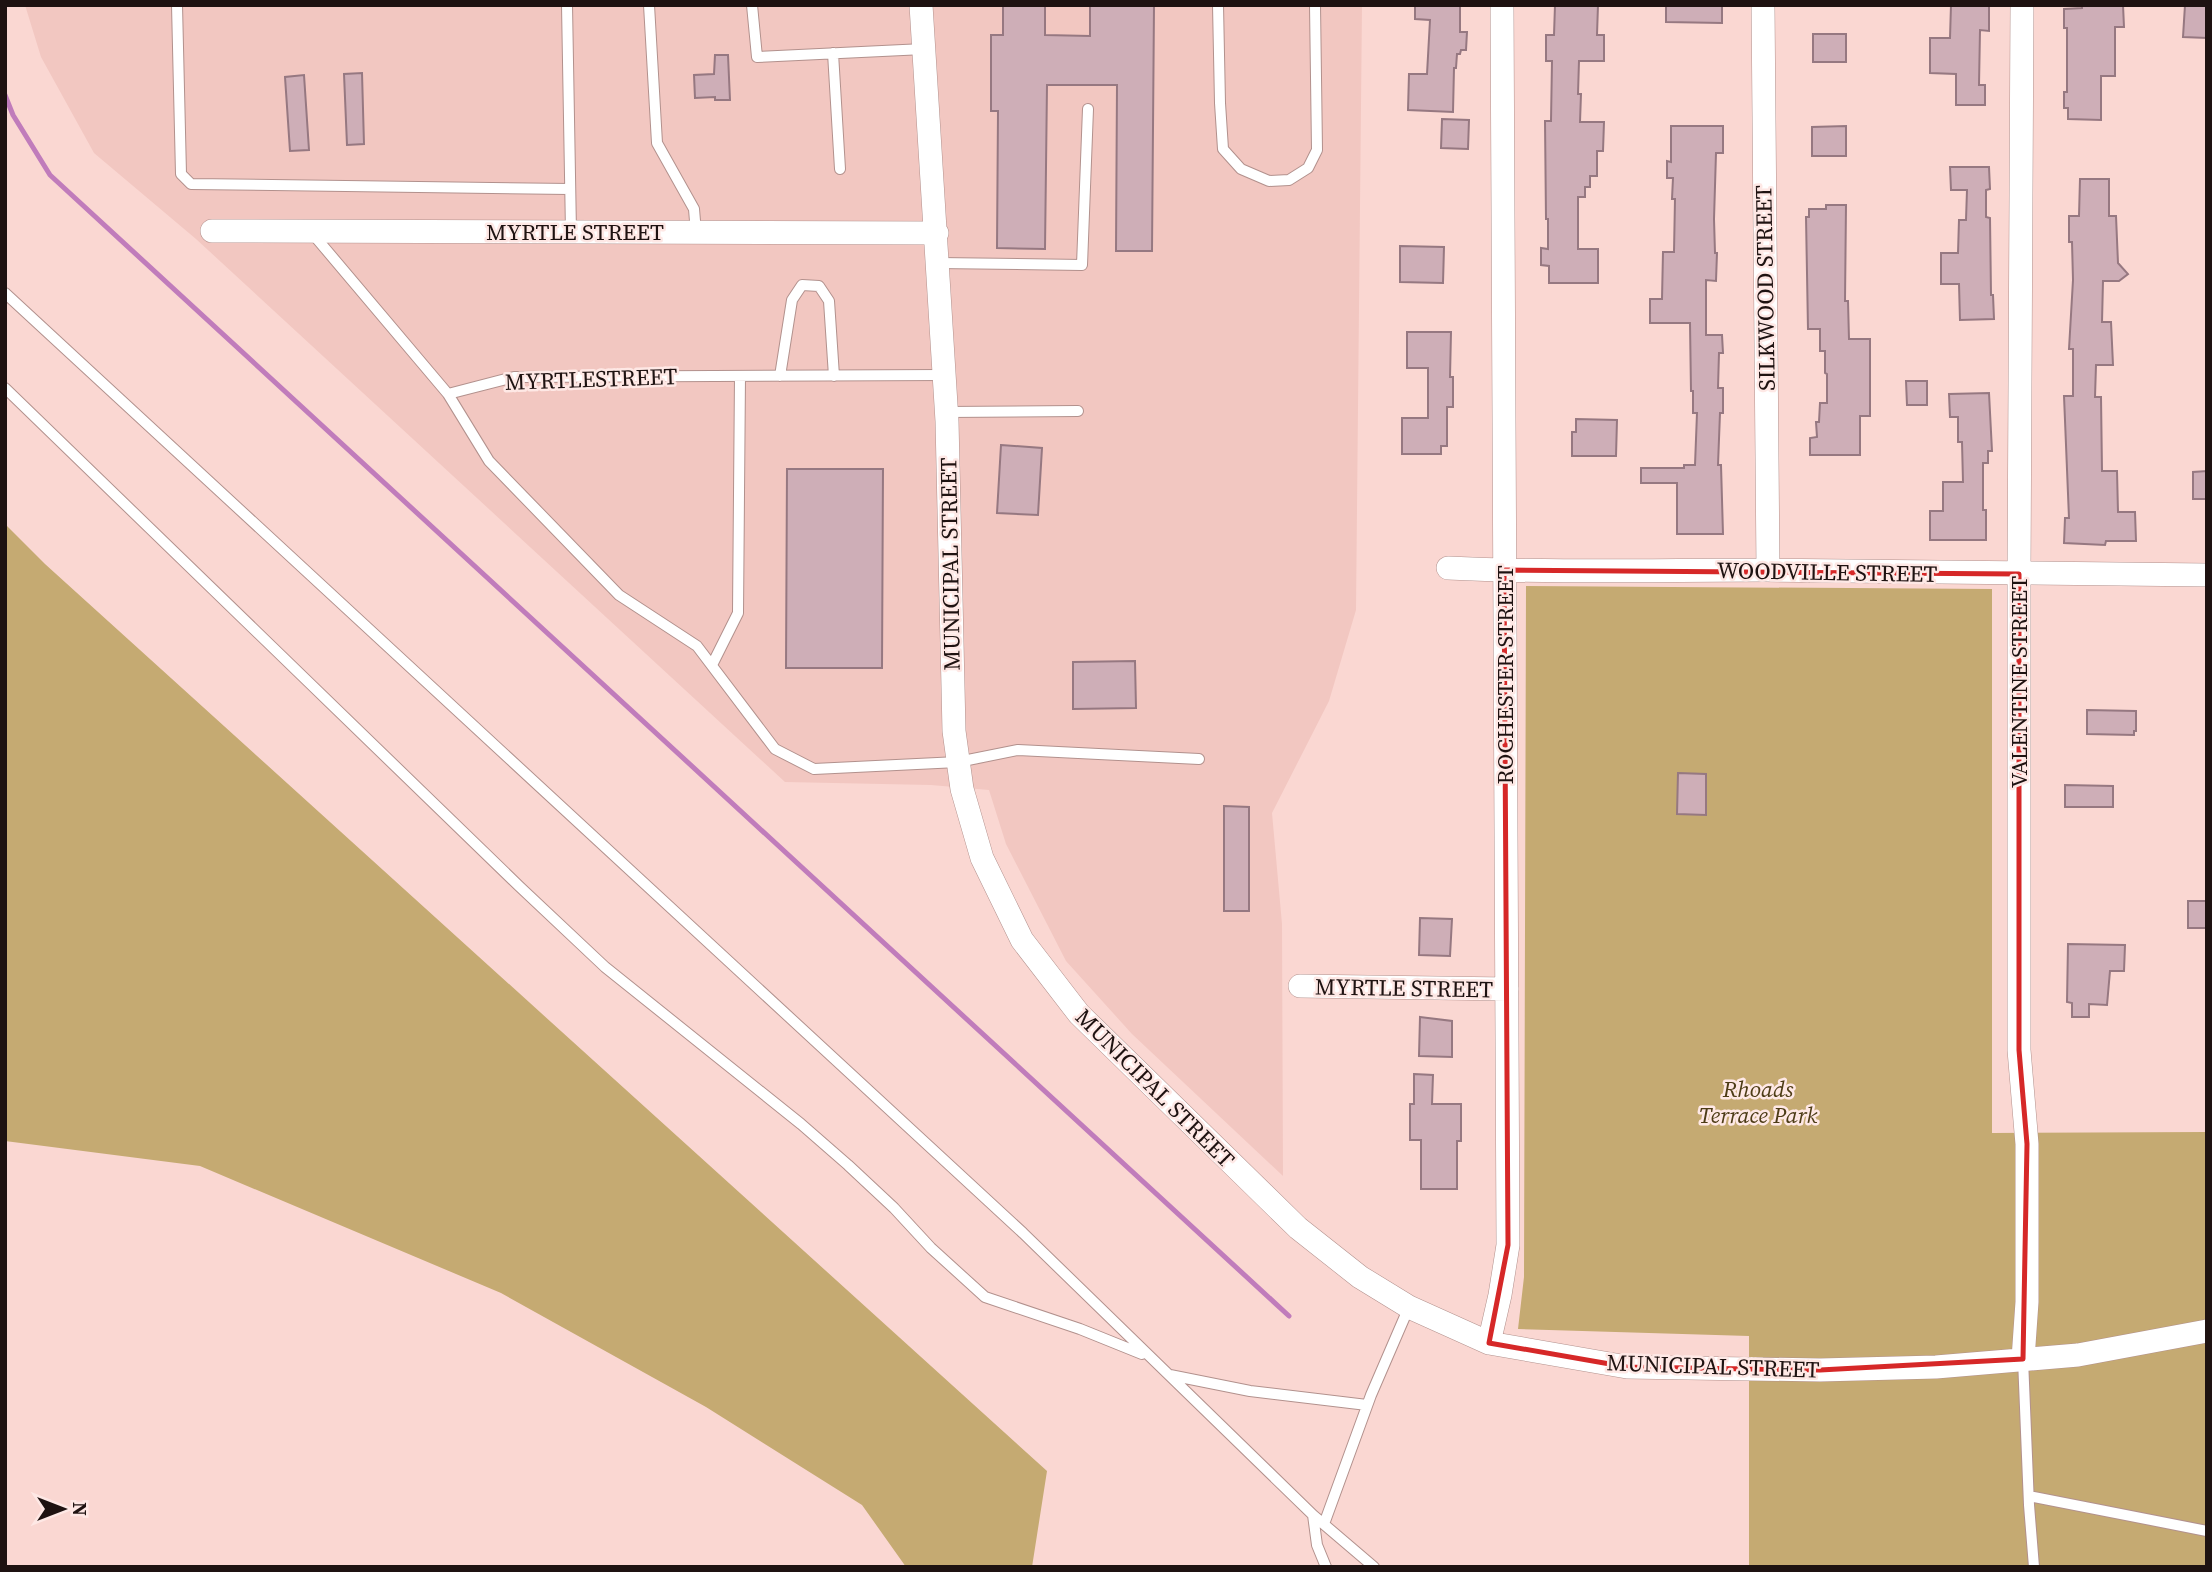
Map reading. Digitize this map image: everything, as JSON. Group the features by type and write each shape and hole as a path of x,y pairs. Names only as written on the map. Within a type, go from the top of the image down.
{"street":[{"name":"MUNICIPAL STREET","path":"922,5 946,412 954,731 962,789 982,858 1022,940 1079,1014 1298,1228 1360,1277 1409,1307 1489,1343 1627,1367 1820,1370 1936,1367 2078,1354 2207,1331"},
{"name":"ROCHESTER STREET","path":"1489,1343 1508,1245 1502,5"},
{"name":"SILKWOOD STREET","path":"1763,5 1768,570"},
{"name":"VALENTINE STREET","path":"2022,5 2019,1050 2026,1144 2026,1302 2023,1359"},
{"name":"MYRTLE STREET","path":"212,231 937,233"},
{"name":"WOODVILLE STREET","path":"1448,568 2207,575"},
{"name":"MYRTLE STREET","path":"1300,986 1507,989"}],"lane":[{"path":"177,5 181,174 191,184 570,189"},
{"path":"567,5 571,232"},
{"path":"649,5 657,143 694,209 696,233"},
{"path":"752,5 757,57 924,49"},
{"path":"1218,5 1223,149 1241,169 1269,181 1289,180 1308,168 1317,150 1315,5"},
{"path":"833,53 840,169"},
{"path":"939,263 1082,265 1088,109"},
{"path":"310,231 448,394 489,461 619,595 697,646 775,750 814,769 958,762 1018,750 1199,759"},
{"path":"780,376 792,300 802,285 819,286 829,302 834,376"},
{"path":"5,293 1023,1233 1313,1515 1374,1567"},
{"name":"MYRTLESTREET","path":"448,394 514,377 944,375"},
{"path":"712,665 738,613 740,376"},
{"path":"5,388 586,950 839,1157 985,1297 1070,1325 1148,1356"},
{"path":"946,412 1078,411"},
{"path":"1324,1524 1367,1405 1409,1307"},
{"path":"2023,1359 2034,1567"},
{"path":"1170,1375 1250,1391 1367,1405"},
{"path":"2029,1496 2207,1531"},
{"path":"1313,1515 1317,1545 1326,1567"}],"highlighted area":[{"path":"1504,570 2019,574 2019,1050 2027,1144 2023,1359 1820,1370 1627,1367 1489,1343 1508,1245"}],"shaded area":[{"path":"25,5 1362,5 1356,610 1329,701 1272,813 1282,924 1283,1176 1132,1034 1066,961 1006,844 989,790 931,785 785,782 196,239 94,153 41,57"}],"green space":[{"path":"5,524 45,564 1047,1471 1032,1567 906,1567 862,1505 706,1407 501,1293 200,1166 5,1141"},
{"name":"Rhoads Terrace Park","path":"1526,586 1992,589 1992,1133 2207,1132 2207,1567 1749,1567 1749,1336 1518,1329 1524,1277"}],"building":[{"path":"1003,5 1045,5 1045,35 1090,36 1090,5 1154,5 1152,251 1116,251 1117,85 1047,85 1045,249 997,248 998,111 991,111 991,35 1003,35"},
{"path":"1415,5 1460,5 1460,32 1467,32 1466,50 1457,54 1454,68 1453,112 1408,110 1409,74 1427,74 1430,20 1415,19"},
{"path":"1555,5 1598,5 1597,35 1604,35 1604,61 1579,61 1578,94 1581,94 1580,122 1604,122 1603,151 1597,151 1597,176 1590,176 1590,187 1585,187 1585,197 1578,197 1578,249 1598,249 1598,283 1549,283 1549,266 1541,265 1541,248 1548,249 1545,121 1551,121 1552,61 1546,61 1546,35 1554,35"},
{"path":"1666,5 1722,5 1722,23 1666,22"},
{"path":"1951,5 1989,5 1989,31 1980,30 1979,85 1985,85 1985,105 1956,105 1956,74 1930,73 1930,38 1950,38"},
{"path":"2082,5 2123,5 2124,27 2115,27 2115,76 2101,76 2101,120 2068,119 2068,108 2064,108 2064,92 2067,92 2067,28 2064,28 2064,9 2082,8"},
{"path":"2185,5 2207,5 2207,38 2183,37"},
{"path":"1813,34 1846,34 1846,62 1813,62"},
{"path":"715,55 728,55 730,100 715,100 715,97 695,98 694,75 714,74"},
{"path":"362,73 364,144 347,145 344,74"},
{"path":"304,75 309,150 290,151 285,77"},
{"path":"1442,119 1469,120 1468,149 1441,148"},
{"path":"1671,126 1723,126 1723,153 1716,153 1716,281 1706,280 1706,335 1722,335 1723,353 1719,353 1718,388 1723,388 1723,413 1720,413 1718,465 1721,465 1723,534 1677,534 1677,483 1641,483 1641,468 1684,468 1684,465 1695,465 1697,413 1693,413 1691,391 1690,323 1650,323 1650,299 1662,299 1663,252 1674,252 1675,199 1672,199 1673,178 1667,178 1667,161 1671,162"},
{"path":"1846,126 1846,156 1812,156 1812,127"},
{"path":"1950,167 1989,167 1990,189 1986,190 1986,217 1990,218 1994,319 1960,320 1959,284 1941,284 1941,253 1958,253 1959,220 1966,220 1967,190 1951,190"},
{"path":"2080,179 2109,179 2109,216 2116,216 2118,263 2128,274 2119,281 2103,281 2102,322 2111,322 2113,365 2096,365 2095,397 2101,397 2102,471 2117,471 2118,512 2135,512 2136,541 2106,541 2105,545 2064,543 2065,518 2069,518 2064,396 2073,396 2073,349 2069,349 2073,280 2069,216 2079,216"},
{"path":"1826,205 1846,205 1845,301 1848,301 1849,339 1870,339 1870,416 1860,416 1860,455 1810,455 1810,438 1817,437 1816,422 1819,422 1820,403 1827,403 1827,374 1825,351 1820,351 1820,329 1808,329 1806,217 1809,217 1809,209 1826,209"},
{"path":"1400,246 1444,247 1443,283 1400,282"},
{"path":"1407,332 1451,332 1450,377 1453,377 1453,407 1447,407 1447,446 1441,446 1441,454 1402,454 1402,418 1428,418 1428,368 1407,368"},
{"path":"1906,381 1927,381 1927,405 1907,405"},
{"path":"1989,393 1992,451 1988,451 1988,463 1983,463 1986,540 1930,540 1930,511 1943,511 1943,482 1963,482 1962,442 1958,442 1958,417 1950,417 1949,394"},
{"path":"1576,419 1617,420 1616,456 1572,456 1572,432 1576,432"},
{"path":"1001,445 1042,448 1038,515 997,513"},
{"path":"787,469 883,469 882,668 786,668"},
{"path":"2207,471 2207,499 2193,499 2193,472"},
{"path":"1135,661 1136,708 1073,709 1073,662"},
{"path":"2087,710 2136,711 2136,731 2134,735 2087,734"},
{"path":"1678,773 1706,774 1706,815 1677,814"},
{"path":"2065,785 2113,786 2113,807 2065,807"},
{"path":"1224,806 1249,807 1249,911 1224,911"},
{"path":"2188,901 2207,901 2207,928 2188,928"},
{"path":"1420,918 1452,919 1450,956 1419,955"},
{"path":"2068,944 2125,945 2124,971 2110,971 2107,1005 2089,1004 2089,1017 2072,1017 2072,1003 2067,1002"},
{"path":"1420,1017 1452,1021 1452,1057 1419,1056"},
{"path":"1414,1074 1433,1075 1432,1104 1461,1104 1461,1141 1457,1141 1457,1189 1421,1189 1421,1140 1410,1140 1410,1104 1414,1104"}],"waterway":[{"path":"5,95 13,115 50,175 1289,1316"}]}
